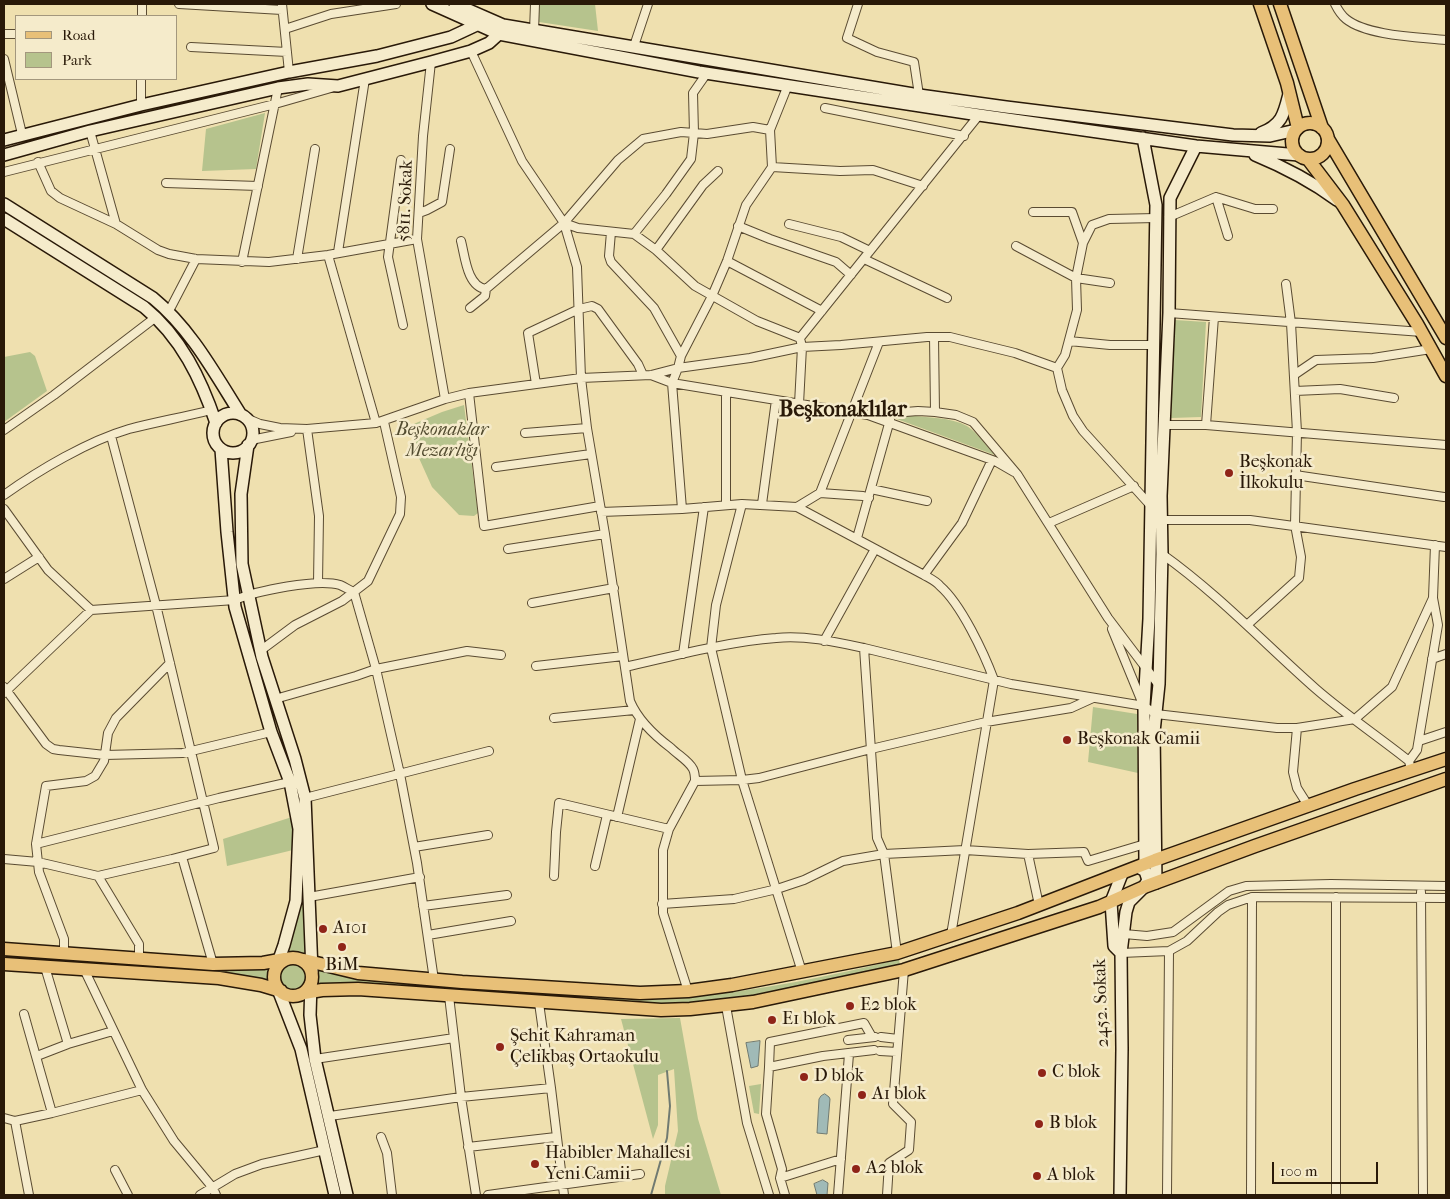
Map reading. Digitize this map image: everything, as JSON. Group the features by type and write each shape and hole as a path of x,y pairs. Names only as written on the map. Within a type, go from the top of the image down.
{"main road":[{"path":"1260,4 1287,83 1297,129 1293,140 1295,150 1303,156 1344,205 1422,332 1446,376"},
{"path":"1280,4 1325,133 1446,338"},
{"path":"1297,129 1311,123 1325,133"},
{"path":"1303,156 1313,158 1323,154 1326,149 1325,133"},
{"path":"4,964 219,978 261,985 292,996 309,977 358,973 640,994 688,991 732,985 897,953 1039,905 1146,864 1309,807 1410,766 1446,760"},
{"path":"4,949 213,964 280,962 291,957 322,990 358,989 661,1010 726,1006 904,970 954,955 1098,907 1150,885 1255,846 1446,779"},
{"path":"1098,907 1111,915"},
{"path":"279,990 274,974 280,962"}],"street":[{"path":"179,4 282,7 289,72"},
{"path":"285,29 330,14 396,4"},
{"path":"432,4 476,25 707,73 1196,146 1303,156"},
{"path":"455,4 489,20 501,30 534,31 634,46 919,95 1144,125 1252,136 1270,136 1297,129"},
{"path":"534,31 535,4"},
{"path":"634,46 648,4"},
{"path":"858,4 847,38 877,52 914,62 919,95"},
{"path":"1335,4 1345,18 1360,27 1385,33 1446,40"},
{"path":"4,140 141,105 289,72 377,56 451,37 489,20"},
{"path":"4,172 275,104 471,51 489,43 501,30"},
{"path":"191,47 287,52"},
{"path":"471,51 522,161 564,223 577,267 581,378 587,428 614,588 630,701 640,719 693,769 695,781 669,829 662,850 663,913 688,991"},
{"path":"4,59 22,134"},
{"name":"5811. Sokak","path":"431,62 423,136 417,239 445,399"},
{"path":"634,234 691,159 694,133 693,93 707,73"},
{"path":"141,80 141,105"},
{"path":"338,252 365,80"},
{"path":"4,156 90,131 278,88 308,84 338,86"},
{"path":"682,509 672,383 681,356 712,296 727,261 746,205 772,167 770,130 788,85"},
{"path":"242,262 278,88"},
{"path":"1252,136 1273,128 1285,110 1289,94"},
{"path":"825,108 964,136"},
{"path":"800,338 979,115"},
{"path":"470,308 485,296 486,289 564,223 618,160 644,139 681,132 708,134 753,127 770,130"},
{"path":"90,131 116,224"},
{"path":"1143,138 1156,205 1151,506 1144,706 1145,844 1150,885"},
{"path":"1150,885 1145,871 1159,684 1164,425 1169,313 1170,198 1196,146"},
{"path":"297,259 315,149"},
{"path":"419,213 442,202 450,149"},
{"path":"1242,150 1314,183 1344,205"},
{"path":"401,160 388,257 403,325"},
{"path":"38,162 50,191 60,198 116,224 158,250 169,254 196,259 269,262 328,255 417,239"},
{"path":"772,167 873,170 923,186"},
{"path":"656,250 703,185 718,171"},
{"path":"166,183 258,186"},
{"path":"1169,217 1216,197 1255,209 1272,209"},
{"path":"1216,197 1228,236"},
{"path":"4,204 153,298 169,311 194,342 252,428 241,494 242,564 260,651 295,759 305,798 309,897 310,1015 315,1059 330,1116 347,1195"},
{"path":"1033,212 1072,212 1083,243"},
{"path":"1156,218 1109,218 1092,225 1083,243 1076,278 1077,310 1065,355 1057,368 1064,396 1073,416 1083,431 1134,486 1162,520"},
{"path":"4,219 144,307 156,317 184,351 196,374 212,410 216,423 213,434 214,440 221,449 233,453 239,452 250,443 306,429"},
{"path":"564,223 578,228 634,234 656,250 694,286 757,321 800,338"},
{"path":"789,224 841,237 870,251"},
{"path":"738,226 770,240 836,262 851,275"},
{"path":"611,232 609,256 611,262 654,308 681,356"},
{"path":"461,241 471,278 478,287 486,289"},
{"path":"1016,246 1076,278 1110,283"},
{"path":"328,255 376,424"},
{"path":"169,311 196,259"},
{"path":"864,259 947,298"},
{"path":"727,261 822,311"},
{"path":"1247,625 1299,578 1301,558 1295,525 1297,432 1291,323 1286,284"},
{"path":"536,384 528,333 579,309 592,306 598,309 647,375 672,383 868,415 992,460 1017,474"},
{"path":"1169,313 1422,332"},
{"path":"4,430 54,395 156,317"},
{"path":"1206,425 1214,317"},
{"path":"216,423 229,414 243,416 260,424 280,428 306,429 376,424 445,399 469,393 581,378 647,375 678,368 750,358 802,347 934,337 950,338 1007,351 1057,368"},
{"path":"934,337 935,412"},
{"path":"799,404 802,347 800,338"},
{"path":"1069,341 1154,345"},
{"path":"820,494 880,342"},
{"path":"1294,375 1316,360 1372,358 1431,349"},
{"path":"1295,390 1340,389 1394,398"},
{"path":"726,392 726,505"},
{"path":"469,393 484,526 600,509 682,509 742,504 796,507 857,538 940,585 961,614 983,653 994,680 951,935"},
{"path":"762,504 776,400"},
{"path":"4,494 29,477 98,441 128,430 212,410"},
{"path":"868,415 935,412 956,415 973,422 1017,474 1108,618 1159,684"},
{"path":"857,538 892,413"},
{"path":"260,651 294,625 342,601 368,581 400,514 401,497 384,422"},
{"path":"1164,425 1206,425 1446,445"},
{"path":"525,433 587,428"},
{"path":"306,429 319,516 318,583"},
{"path":"4,859 38,862 98,876 214,848 156,605 111,436"},
{"path":"221,449 234,600 271,732 290,782 300,829 296,901 280,962"},
{"path":"496,467 591,454"},
{"path":"924,575 962,523 992,460"},
{"path":"1296,475 1444,497"},
{"path":"1049,523 1134,486"},
{"path":"871,489 927,501"},
{"path":"796,507 820,494 863,496 869,498"},
{"path":"742,504 716,605 711,648 742,780 802,972"},
{"path":"683,654 704,507"},
{"path":"4,509 48,570 91,610"},
{"path":"1162,520 1250,520 1446,547"},
{"path":"508,549 605,534"},
{"path":"1162,554 1247,625 1318,690 1410,766 1419,741 1438,625 1433,598 1435,546"},
{"path":"824,641 875,548"},
{"path":"4,579 39,556"},
{"path":"271,732 183,753 105,755 52,749 46,744 5,690 91,610 234,600 249,594 318,583 339,585 354,592 376,669 400,774 420,877 434,980"},
{"path":"532,603 614,588"},
{"path":"625,667 711,648 778,638 824,641 864,648 994,680 1144,706 1156,714 1277,728 1296,728 1355,719 1392,687 1433,598"},
{"path":"1108,618 1144,706"},
{"path":"864,648 877,838 884,854 897,953"},
{"path":"275,699 376,669 467,651 501,655"},
{"path":"1432,659 1446,654"},
{"path":"536,666 623,656"},
{"path":"64,953 64,939 39,872 36,844 46,786 86,781 95,776 104,761 108,732 116,718 170,663"},
{"path":"695,781 759,778 986,722 1071,708 1094,698"},
{"path":"554,718 634,710"},
{"path":"617,817 640,719"},
{"path":"1296,728 1293,772 1297,788 1309,807"},
{"path":"1419,741 1446,732"},
{"path":"305,798 489,752"},
{"path":"36,844 290,782"},
{"path":"554,876 559,803 669,829"},
{"path":"595,866 607,815"},
{"path":"414,846 488,835"},
{"path":"662,904 734,899 777,889 804,880 843,862 884,854 965,850 1028,854 1084,852 1088,861 1145,844"},
{"path":"1028,854 1039,905"},
{"path":"182,856 213,964"},
{"name":"2452. Sokak","path":"1120,1195 1121,953 1114,946 1111,902 1122,874"},
{"path":"98,876 139,944 139,958"},
{"path":"309,897 420,877"},
{"path":"1124,934 1147,936 1173,932 1229,891 1246,886 1331,884 1446,886"},
{"path":"1150,885 1129,902 1121,953 1169,951 1187,941 1228,905 1252,897 1446,898"},
{"path":"1421,885 1423,1195"},
{"path":"423,906 507,895"},
{"path":"1251,1195 1252,897"},
{"path":"1336,897 1336,1195"},
{"path":"428,934 511,921"},
{"path":"1167,1195 1169,951"},
{"path":"45,967 68,1044"},
{"path":"84,969 142,1090 174,1140 214,1192"},
{"path":"887,1195 889,1163 909,1150 911,1122 894,1104 904,970"},
{"path":"279,990 301,1049 335,1195"},
{"path":"449,996 461,1097 476,1195"},
{"path":"539,1003 564,1195"},
{"path":"726,1006 747,1123 769,1195"},
{"path":"24,1014 52,1113"},
{"path":"785,1195 780,1178 782,1170 766,1114 770,1042 864,1023 876,1037"},
{"path":"37,1056 68,1044 113,1031"},
{"path":"848,1040 876,1037 898,1038"},
{"path":"315,1059 454,1038"},
{"path":"769,1066 824,1056 877,1051 897,1052"},
{"path":"838,1195 849,1054"},
{"path":"330,1116 461,1097 551,1088"},
{"path":"4,1118 15,1121 142,1090"},
{"path":"15,1121 29,1195"},
{"path":"382,1137 387,1153 392,1195"},
{"path":"468,1147 556,1137"},
{"path":"200,1195 214,1192 235,1174 262,1164 325,1150"},
{"path":"780,1178 841,1159"},
{"path":"115,1170 128,1195"},
{"path":"488,1195 640,1174"}],"green space":[{"path":"539,4 595,4 598,31 539,22"},
{"path":"265,113 256,169 202,171 206,129"},
{"path":"1175,320 1206,322 1201,417 1171,418"},
{"path":"30,352 35,356 47,391 4,422 4,357"},
{"name":"Beşkonaklar Mezarlığı","path":"464,405 478,513 474,516 459,515 432,487 414,447 409,426"},
{"path":"908,415 946,419 961,423 975,432 995,455 894,418"},
{"path":"1093,707 1137,714 1138,773 1088,762"},
{"path":"292,817 293,850 227,866 223,839"},
{"path":"303,830 308,954 287,951 290,946 302,897"},
{"path":"899,959 900,966 733,1000 661,1006 316,986 318,978 317,969 689,997 742,991 794,982 847,972"},
{"path":"293,964 302,968 306,977 302,986 293,990 284,986 280,977 284,968"},
{"path":"271,966 269,974 270,983 203,973 204,970 221,971"},
{"path":"680,1018 698,1119 721,1195 665,1195 665,1186 678,1131 674,1069 658,1075 658,1125 653,1139 621,1019"},
{"path":"761,1084 759,1114 754,1113 749,1086"}],"water":[{"path":"760,1041 758,1066 751,1068 746,1043"},
{"path":"825,1094 830,1099 827,1134 817,1133 819,1099"},
{"path":"823,1180 828,1183 827,1195 817,1195 814,1184"}],"waterway":[{"path":"651,1195 667,1138 670,1106 667,1071"}],"place":[{"name":"Beşkonak İlkokulu","path":"1229,473"},
{"name":"Beşkonak Camii","path":"1067,740"},
{"name":"A101","path":"323,929"},
{"name":"BiM","path":"342,947"},
{"name":"E2 blok","path":"850,1006"},
{"name":"E1 blok","path":"772,1020"},
{"name":"Şehit Kahraman Çelikbaş Ortaokulu","path":"500,1047"},
{"name":"C blok","path":"1042,1073"},
{"name":"D blok","path":"804,1077"},
{"name":"A1 blok","path":"862,1095"},
{"name":"B blok","path":"1039,1124"},
{"name":"Habibler Mahallesi Yeni Camii","path":"535,1164"},
{"name":"A2 blok","path":"856,1169"},
{"name":"A blok","path":"1037,1176"}],"district":[{"name":"Beşkonaklılar","path":"843,411"}]}
